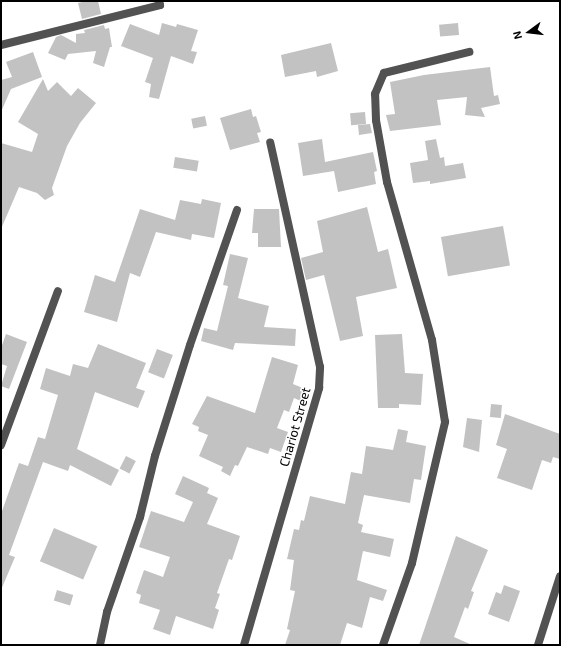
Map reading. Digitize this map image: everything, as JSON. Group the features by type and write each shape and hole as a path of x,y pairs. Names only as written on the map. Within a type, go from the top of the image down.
{"street":[{"path":"1,45 160,4 159,1"},
{"path":"382,645 412,563 445,422 432,340 387,182 376,120 375,94 384,73 469,52"},
{"name":"Chariot Street","path":"244,645 320,381 320,367 270,142"},
{"path":"100,645 107,612 140,517 155,456 190,345 237,210"},
{"path":"1,445 58,291"},
{"path":"538,645 560,576"}],"building":[{"path":"98,1 101,14 82,19 78,3"},
{"path":"162,23 176,27 177,24 198,30 191,51 197,52 193,64 171,56 159,99 149,97 151,84 145,82 153,58 121,46 130,24 159,35"},
{"path":"458,23 459,35 440,37 439,25"},
{"path":"104,25 105,29 109,28 112,47 110,47 104,67 93,63 96,51 68,54 65,60 48,53 56,37 61,35 76,43 76,34 85,33 84,30"},
{"path":"331,43 338,71 317,77 316,71 285,77 281,55"},
{"path":"33,52 42,77 11,89 1,112 1,80 12,77 6,62"},
{"path":"490,67 494,96 498,95 500,104 481,108 485,117 465,115 467,97 437,100 441,125 390,131 386,115 395,114 390,82 424,75"},
{"path":"43,79 48,91 57,82 71,96 78,88 96,103 80,123 67,146 52,188 54,195 45,200 37,193 19,187 1,229 1,143 32,152 38,134 18,122"},
{"path":"251,109 253,117 256,116 261,132 257,133 260,142 230,150 220,118"},
{"path":"365,112 366,124 351,125 350,113"},
{"path":"205,116 207,126 193,128 191,119"},
{"path":"370,124 372,133 359,135 358,125"},
{"path":"322,139 325,162 373,152 377,171 374,172 376,184 338,192 334,171 303,176 298,143"},
{"path":"436,139 440,158 444,157 445,166 463,163 466,178 430,184 430,181 413,183 410,163 428,160 425,141"},
{"path":"175,157 199,161 197,172 173,168"},
{"path":"202,199 221,203 214,238 192,234 191,240 156,232 140,277 130,273 117,322 84,312 95,275 115,282 140,209 175,220 180,200 201,204"},
{"path":"367,207 378,252 388,249 397,288 356,297 363,336 340,341 324,275 306,280 301,258 323,252 317,221"},
{"path":"254,209 279,209 281,247 258,247 258,233 252,233"},
{"path":"503,226 510,265 448,276 441,237"},
{"path":"230,254 248,258 238,298 269,306 264,327 296,329 295,346 235,343 233,350 201,341 204,328 217,331 228,286 223,285"},
{"path":"6,334 27,342 9,389 1,386 7,366 1,364 1,348"},
{"path":"402,334 405,373 423,374 421,405 399,404 399,408 378,408 375,335"},
{"path":"98,344 146,363 136,388 145,391 138,408 95,392 77,449 119,470 111,486 70,465 68,471 43,462 9,555 15,557 1,590 1,514 19,463 28,466 38,437 45,439 58,395 40,389 46,368 70,376 73,364 88,368"},
{"path":"157,349 173,355 164,378 148,372"},
{"path":"272,357 298,365 293,384 310,391 305,403 294,398 289,412 284,410 277,428 288,432 281,452 270,448 268,454 247,447 238,466 235,465 230,476 221,471 223,467 199,456 208,435 198,431 199,427 192,424 207,396 255,413"},
{"path":"491,404 502,405 501,418 490,417"},
{"path":"505,414 560,434 560,459 553,457 551,463 542,460 532,490 497,478 507,449 496,445"},
{"path":"467,418 482,420 479,452 463,447"},
{"path":"398,429 408,431 406,442 426,446 421,480 414,479 410,503 364,495 358,523 363,525 361,532 394,539 390,557 363,551 357,580 387,590 383,601 370,597 362,628 347,623 340,645 285,645 290,630 287,629 295,591 290,590 294,560 287,559 294,529 299,530 301,520 304,521 310,496 345,504 351,472 362,474 366,446 393,450"},
{"path":"126,456 136,461 129,473 120,468"},
{"path":"183,476 209,488 207,493 218,498 207,524 240,536 232,560 229,559 217,593 220,594 215,608 219,610 213,629 176,616 170,635 153,629 160,610 139,603 141,595 136,593 144,570 163,577 170,557 139,547 151,511 184,522 193,502 175,494"},
{"path":"54,528 97,546 83,580 40,561"},
{"path":"456,536 488,550 471,591 474,592 468,609 465,607 454,637 472,645 419,645"},
{"path":"504,585 520,591 509,622 488,614 496,592 501,594"},
{"path":"57,590 73,595 70,605 54,601"}]}
